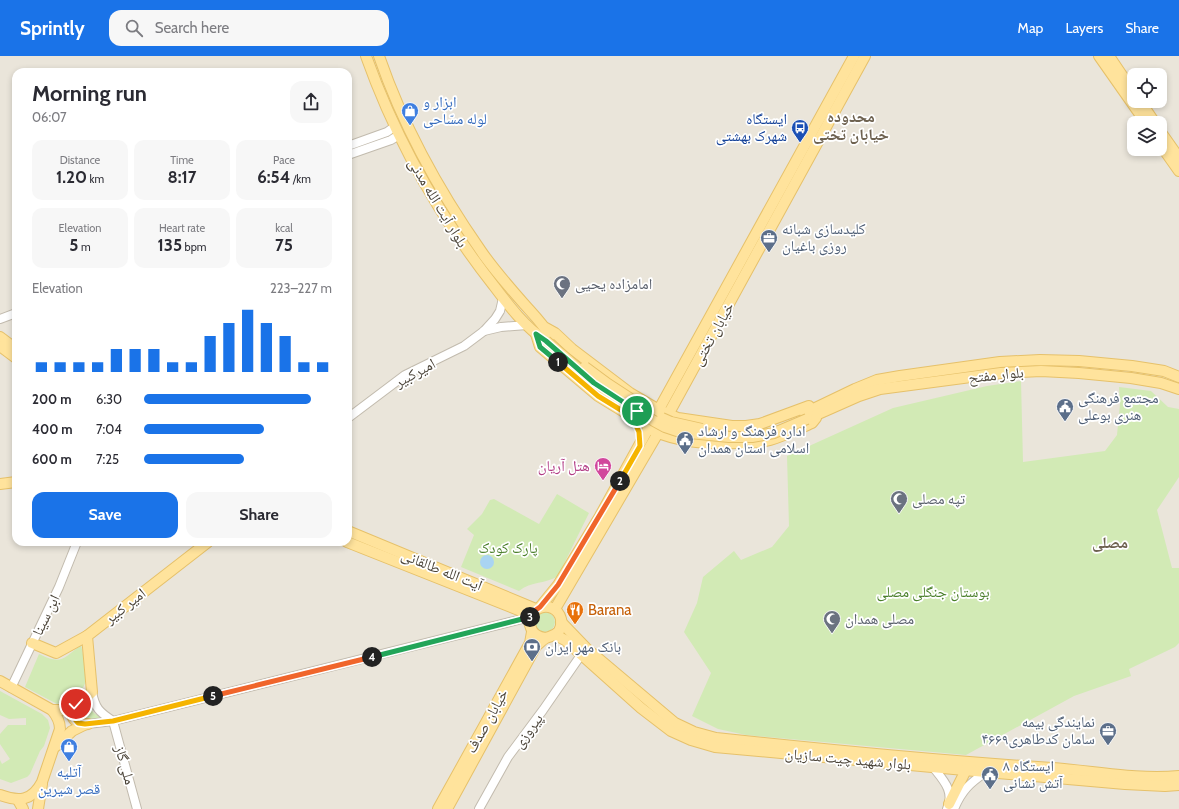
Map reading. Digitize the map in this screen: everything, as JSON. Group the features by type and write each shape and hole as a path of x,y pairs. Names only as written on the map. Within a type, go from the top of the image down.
{"main road":[{"name":"بلوار آیت الله مدنی","path":"366,56 393,133 412,162 432,198 473,259 503,298 536,334"},
{"name":"بلوار آیت الله مدنی","path":"379,56 387,79 422,156 442,192 482,252 524,304 544,326"},
{"name":"خیابان تختی","path":"554,609 654,431 664,412 670,391 854,56"},
{"name":"خیابان تختی","path":"664,412 675,403 865,56"},
{"path":"1099,56 1141,116"},
{"path":"1109,56 1127,82"},
{"path":"1167,141 1179,158"},
{"path":"1167,154 1179,171"},
{"path":"544,326 548,339"},
{"path":"544,326 555,333 604,375 640,399 664,412 672,421 668,424 667,431 670,437"},
{"path":"536,334 548,339 594,383 654,422 680,432 729,437 752,437 774,433 819,410"},
{"path":"536,334 540,347 598,396 642,423 646,422 652,416 653,409 699,422 732,426 760,424 811,405 819,410"},
{"path":"0,337 12,346"},
{"path":"0,346 12,355"},
{"name":"بلوار مفتح","path":"819,410 855,389 877,380 1000,362 1040,360 1079,361 1132,366 1164,371 1179,377"},
{"name":"بلوار مفتح","path":"819,410 880,389 1001,373 1040,371 1079,372 1161,382 1179,389"},
{"path":"640,399 652,399 670,391"},
{"path":"675,403 675,409 678,414 699,422"},
{"path":"629,415 637,427 644,448 661,442 680,440 726,443 768,441 812,423 819,410"},
{"path":"654,431 680,440"},
{"name":"خیابان تختی","path":"534,612 558,585 644,448"},
{"path":"0,484 12,482"},
{"name":"آیت الله طالقانی","path":"352,534 534,612"},
{"name":"آیت الله طالقانی","path":"352,544 534,612"},
{"name":"امیر کبیر","path":"32,643 56,653 87,636 203,546"},
{"path":"545,606 554,609 560,617 561,622 558,632 550,637 536,635 532,632 529,622 534,612 545,606"},
{"name":"بلوار شهید چیت سازیان","path":"561,622 586,648 675,723 694,732 716,738 968,766 986,772 1126,780 1179,776"},
{"name":"خیابان صدف","path":"438,809 530,643 532,632"},
{"path":"52,710 63,710 86,698 92,692 87,636"},
{"name":"بلوار شهید چیت سازیان","path":"550,637 565,640 644,710 671,731 691,740 715,747 933,767 968,766 1080,770 1126,780 1165,786 1179,785"},
{"name":"خیابان صدف","path":"446,809 536,646 550,637"},
{"path":"0,682 52,710 57,715 60,722 60,729 42,782 38,809"},
{"path":"76,704 72,714 75,720 81,724 88,724"},
{"path":"54,747 72,731 88,724"},
{"path":"950,807 968,766"},
{"path":"0,795 18,800 26,798 33,795 42,782"},
{"path":"18,800 23,809"}],"street":[{"path":"352,145 393,133"},
{"path":"352,153 393,133"},
{"path":"501,328 500,322 495,319 500,311 503,298"},
{"path":"0,319 12,314"},
{"name":"امیرکبیر","path":"352,415 405,375 464,346 484,331 495,319"},
{"path":"484,331 527,325"},
{"name":"ابن سینا","path":"11,688 59,587 76,546"},
{"path":"88,724 113,721 534,612"},
{"name":"پیروزی","path":"479,809 508,757 581,655"},
{"path":"92,692 96,706 103,714 113,721"},
{"name":"ملی گاز","path":"113,721 137,809"},
{"path":"933,767 949,788 950,807"},
{"path":"950,807 974,781 986,772"}],"shaded area":[{"path":"0,56 1179,56 1179,809 0,809"}],"green space":[{"name":"بوستان جنگلی مصلی","path":"1021,381 1023,462 1105,451 1117,435 1120,404 1119,387 1151,391 1168,407 1179,409 1179,477 1157,510 1172,568 1179,568 1179,643 1175,647 1129,669 1131,676 1074,696 966,755 746,735 718,729 692,716 711,673 684,632 697,603 703,577 734,551 741,560 772,547 789,526 787,456 893,408 987,386"},
{"name":"پارک کودک","path":"557,494 589,513 558,576 553,579 528,586 519,591 461,567 474,535 467,529 482,514 490,500 494,499 539,524"},
{"path":"545,612 552,615 555,622 552,629 545,632 538,629 535,622 538,615"},
{"path":"81,645 86,682 77,694 57,704 25,687 39,654 52,659 62,659"},
{"path":"0,691 42,714 48,720 50,728 44,746 40,751 30,774 27,777 11,783 0,779 0,760 2,764 10,759 0,744 0,734 8,725 26,725 26,718 9,719 0,715"},
{"path":"83,706 89,707 94,713 103,719 82,719 79,717 78,709"}],"water":[{"path":"487,555 492,557 494,562 492,567 487,569 482,567 480,562 482,557"}],"place":[{"name":"ابزار و لوله مسّاحی","path":"410,126"},
{"name":"ایستگاه شهرک بهشتی","path":"800,143"},
{"name":"کلیدسازی شبانه روزی باغیان","path":"769,253"},
{"name":"امامزاده یحیی","path":"562,299"},
{"name":"مجتمع فرهنگی هنری بوعلی","path":"1065,422"},
{"name":"اداره فرهنگ و ارشاد اسلامی استان همدان","path":"685,455"},
{"name":"هتل آریان","path":"603,481"},
{"name":"تپه مصلی","path":"899,514"},
{"name":"Barana","path":"575,625"},
{"name":"مصلی همدان","path":"832,634"},
{"name":"بانک مهر ایران","path":"532,662"},
{"name":"نمایندگی بیمه سامان کدطاهری۴۶۶۹","path":"1108,746"},
{"name":"آتلیه قصر شیرین","path":"69,762"},
{"name":"ایستگاه ۸ آتش نشانی","path":"990,790"}],"district":[{"name":"محدوده خیابان تختی","path":"851,125"},
{"name":"مصلی","path":"1110,542"}],"route":[{"path":"76,704 72,714 78,723 88,724 113,721 530,617 558,585 640,446 639,432 633,419 598,396 540,347 536,334 594,383 637,411"}]}
